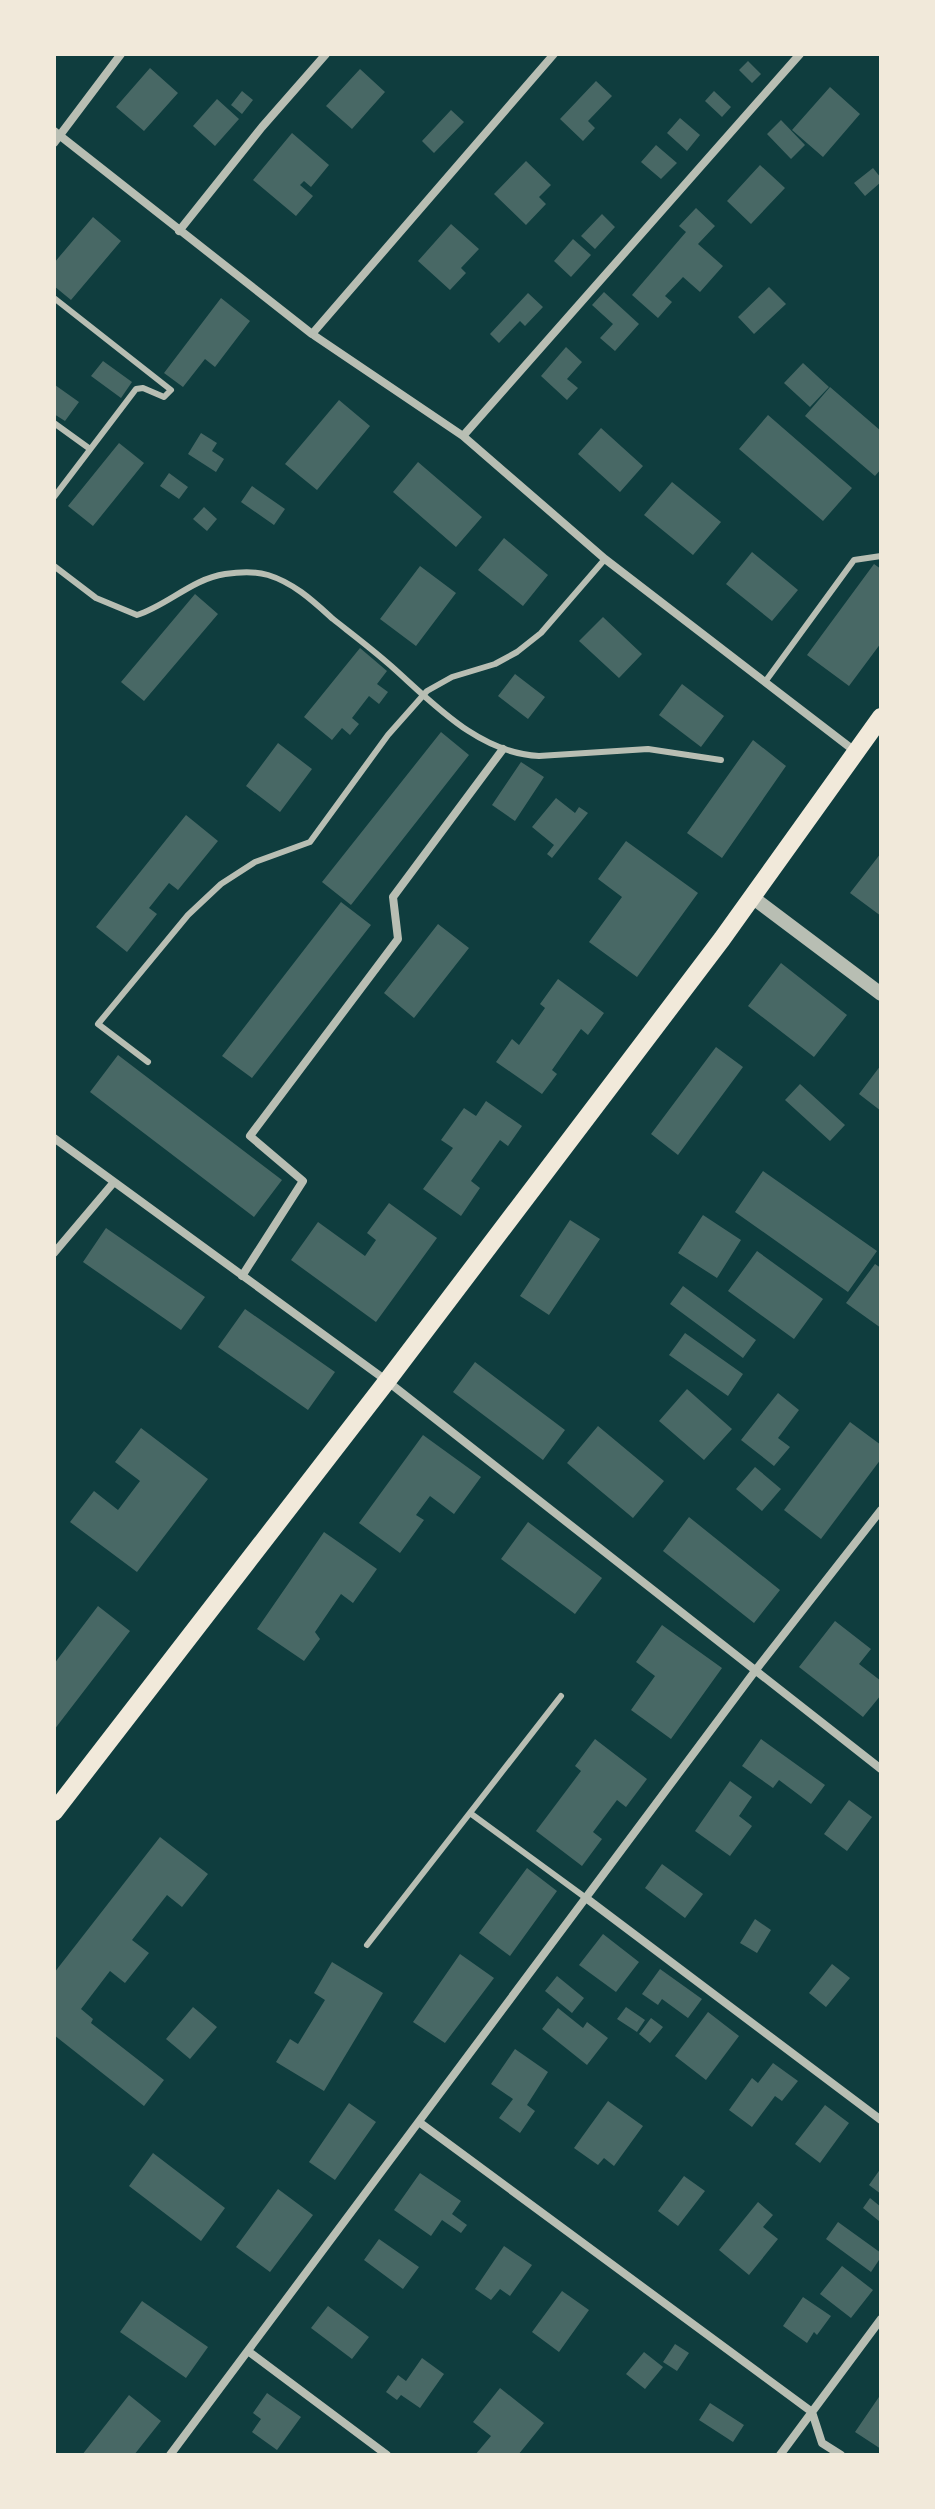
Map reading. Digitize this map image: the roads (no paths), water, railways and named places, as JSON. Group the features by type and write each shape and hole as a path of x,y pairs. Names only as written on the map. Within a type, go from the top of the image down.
{"main road":[{"path":"54,1812 387,1381 752,897 881,717"}],"street":[{"path":"121,54 56,137 312,334 463,436 605,559 856,752"},
{"path":"179,231 262,127 326,54"},
{"path":"312,334 554,54"},
{"path":"463,436 800,54"},
{"path":"242,1276 303,1181 250,1136 398,939 393,897 503,749"},
{"path":"752,897 881,994"},
{"path":"54,1138 387,1381 881,1769"},
{"path":"54,1253 114,1182"},
{"path":"170,2455 755,1671 881,1510"},
{"path":"586,1898 881,2120"},
{"path":"419,2122 812,2412 822,2443 841,2455"},
{"path":"780,2455 881,2319"},
{"path":"248,2351 387,2455"}],"lane":[{"path":"54,298 171,390 164,397 143,388 136,389 54,497"},
{"path":"54,423 90,449"},
{"path":"765,682 854,560 881,556"},
{"path":"148,1062 98,1024 188,915 221,884 255,862 310,842 379,747 427,691 452,677 495,664 517,652 541,633 605,559"},
{"path":"54,566 96,598 137,615 164,604 192,586 225,574 257,572 270,575 307,595 422,696 479,738 503,749 539,756 648,749 721,760"},
{"path":"367,1945 561,1696"},
{"path":"470,1813 586,1898"}]}
